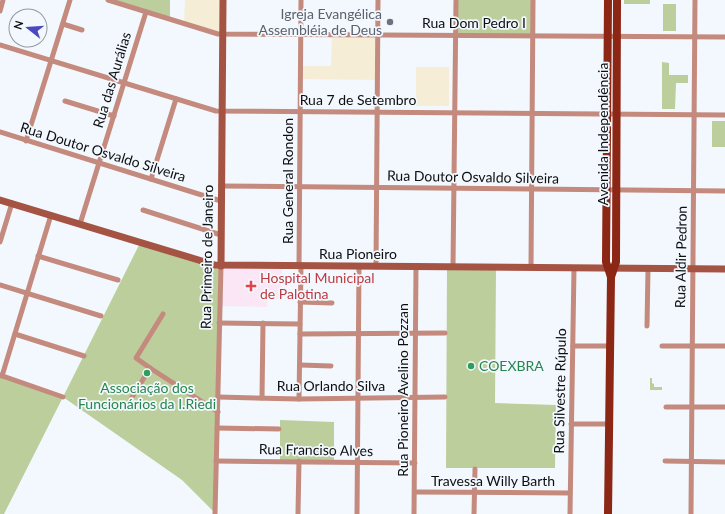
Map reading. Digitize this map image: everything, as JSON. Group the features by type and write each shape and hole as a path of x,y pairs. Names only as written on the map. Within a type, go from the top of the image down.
{"main road":[{"name":"Avenida Independência","path":"608,0 606,262 611,269 616,262 617,0"},
{"path":"608,514 611,269"}],"street":[{"path":"0,11 3,0"},
{"path":"26,140 70,0"},
{"name":"Rua Dom Pedro I","path":"108,0 220,34 725,37"},
{"name":"Rua Primeiro de Janeiro","path":"215,514 221,266 222,111 220,34 223,0"},
{"name":"Rua General Rondon","path":"299,398 301,0"},
{"path":"376,267 378,0"},
{"path":"453,267 456,0"},
{"path":"531,268 533,0"},
{"name":"Rua Aldir Pedron","path":"691,514 695,0"},
{"name":"Rua das Aurálias","path":"80,224 146,12"},
{"path":"63,24 82,30"},
{"name":"Rua 7 de Setembro","path":"0,45 216,111 725,115"},
{"path":"151,179 176,99"},
{"path":"65,102 114,116"},
{"name":"Rua Doutor Osvaldo Silveira","path":"0,132 221,201"},
{"name":"Rua Doutor Osvaldo Silveira","path":"221,186 725,191"},
{"name":"Rua Pioneiro","path":"0,200 212,265 221,266 725,269"},
{"path":"0,242 12,203"},
{"path":"142,210 221,235"},
{"path":"51,215 1,376 63,397"},
{"path":"38,256 118,280"},
{"path":"357,514 359,267"},
{"name":"Rua Pioneiro Avelino Pozzan","path":"414,514 416,267"},
{"name":"Rua Silvestre Rúpulo","path":"570,514 574,268"},
{"path":"647,326 648,269"},
{"path":"0,285 101,316"},
{"path":"300,302 332,302"},
{"path":"163,314 136,358 218,412"},
{"path":"220,323 300,324"},
{"path":"262,323 262,398"},
{"path":"300,334 446,333"},
{"path":"15,334 84,356"},
{"path":"573,346 610,346"},
{"path":"662,346 725,346"},
{"path":"300,365 331,366"},
{"path":"131,399 150,368"},
{"name":"Rua Orlando Silva","path":"218,397 445,397"},
{"path":"666,407 725,408"},
{"path":"572,424 609,424"},
{"path":"217,428 279,429"},
{"name":"Rua Franciso Alves","path":"216,461 415,463"},
{"path":"298,514 299,461"},
{"path":"665,461 725,462"},
{"path":"474,514 475,470"},
{"name":"Travessa Willy Barth","path":"415,492 570,493"}],"shaded area":[{"path":"185,0 223,0 223,34 184,24"},
{"path":"332,34 378,35 377,80 301,79 301,66 331,66"},
{"path":"416,67 449,67 449,106 416,106"},
{"name":"Hospital Municipal de Palotina","path":"221,266 282,266 281,299 268,299 267,307 220,306"}],"green space":[{"path":"108,0 170,0 170,17"},
{"path":"456,0 533,0 533,36 455,35"},
{"path":"624,0 650,0 650,4 624,4"},
{"path":"663,4 676,4 676,31 663,31"},
{"path":"662,62 669,63 669,75 688,75 688,83 676,83 675,109 662,109"},
{"path":"712,121 725,121 725,147 712,147"},
{"name":"Associação dos Funcionários da I.Riedi","path":"140,243 221,266 215,513 182,480 63,397"},
{"name":"COEXBRA","path":"447,267 496,268 495,403 556,405 555,468 446,468"},
{"path":"0,375 63,397 4,514 0,514"},
{"path":"650,378 652,378 654,387 662,387 662,390 650,390"},
{"path":"280,420 334,422 334,462 280,461"}],"place":[{"name":"Igreja Evangélica Assembléia de Deus","path":"390,22"},
{"name":"Hospital Municipal de Palotina","path":"251,286"},
{"name":"COEXBRA","path":"471,366"},
{"name":"Associação dos Funcionários da I.Riedi","path":"147,373"}]}
